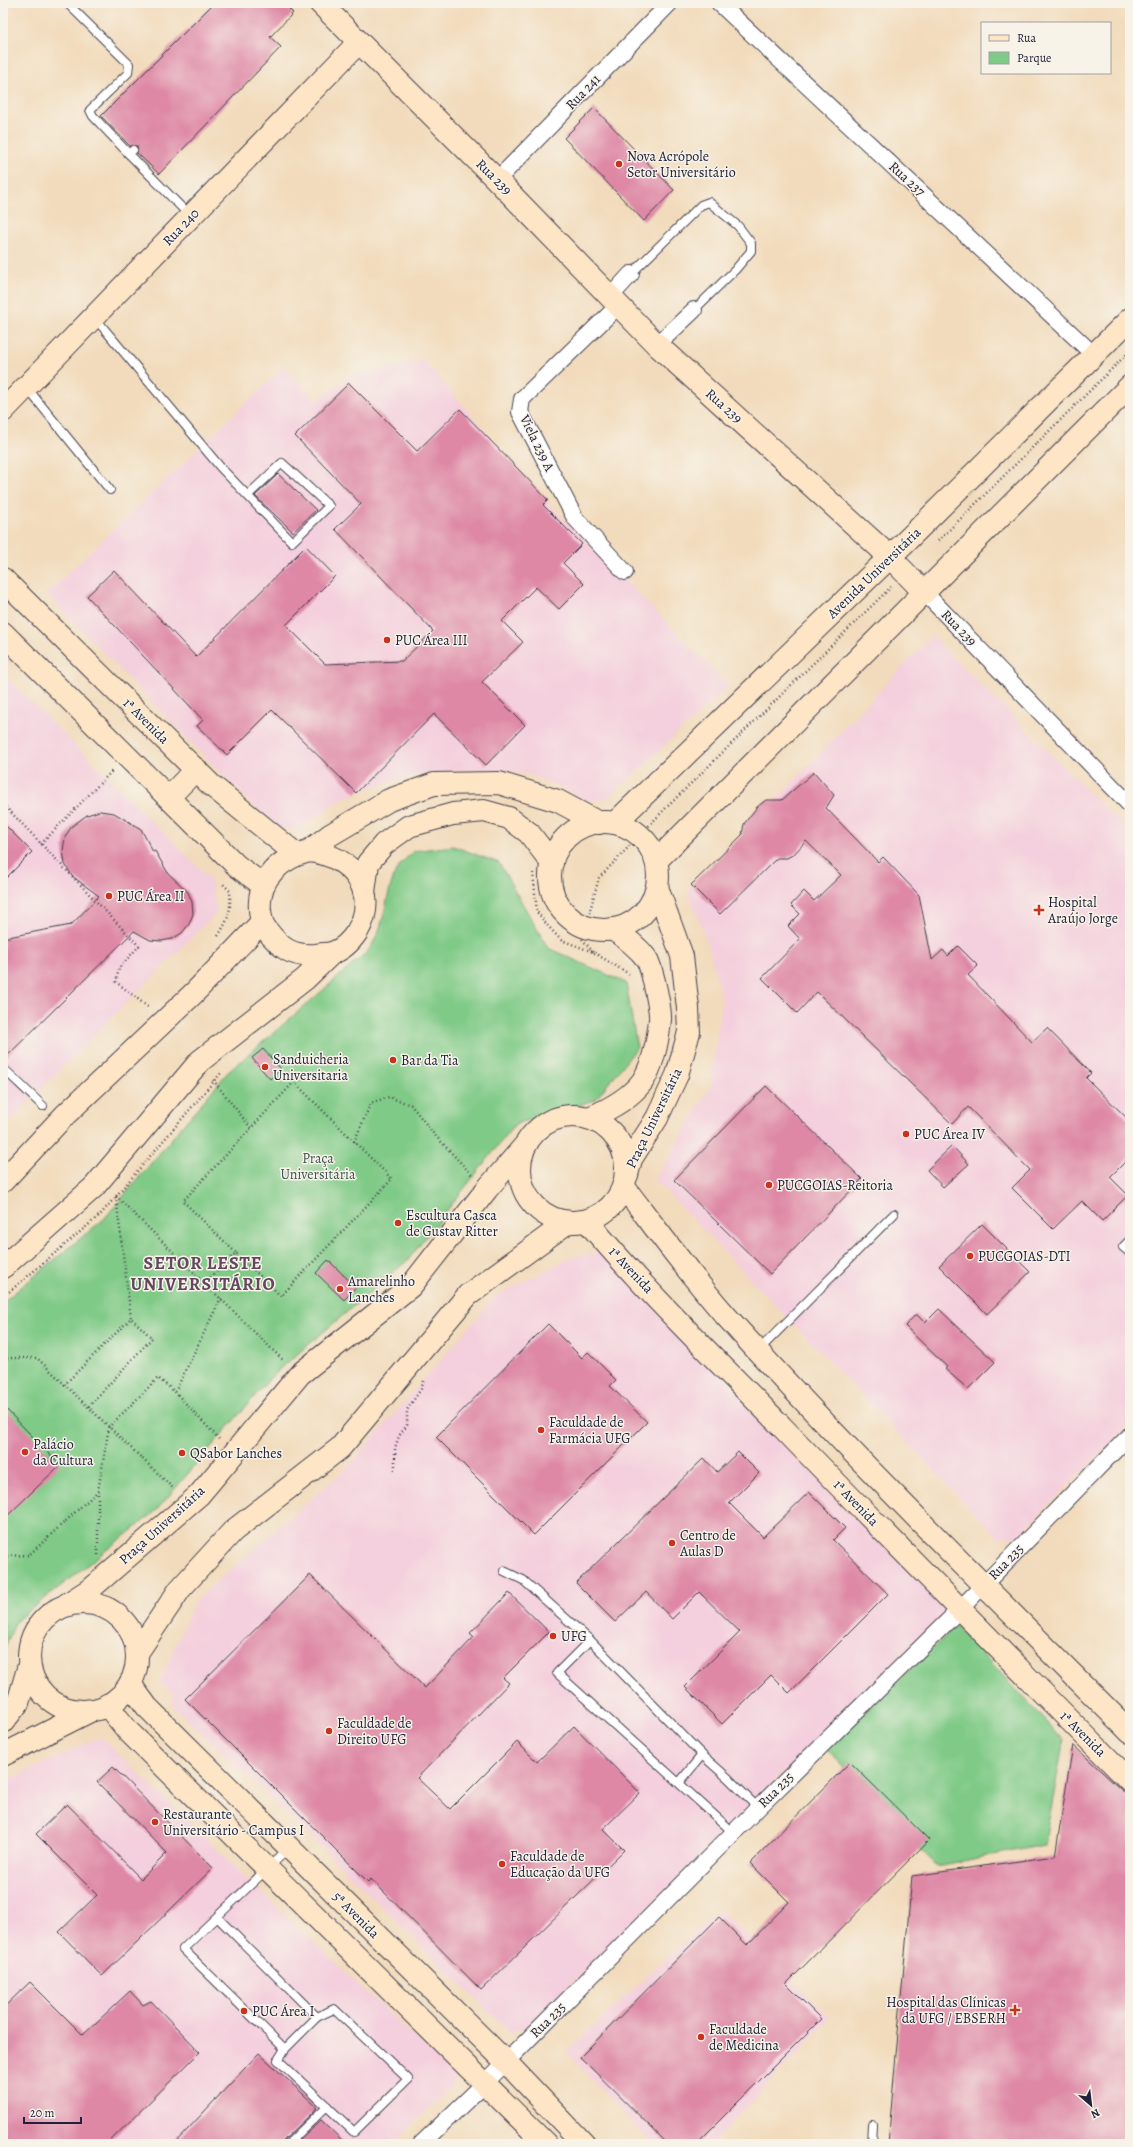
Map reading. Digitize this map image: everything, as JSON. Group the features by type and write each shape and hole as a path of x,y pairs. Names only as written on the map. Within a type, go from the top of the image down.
{"main road":[{"name":"Rua 239","path":"320,3 497,180 658,346 890,557 924,592"},
{"name":"Rua 240","path":"3,411 27,388 359,42"},
{"name":"Avenida Universitária","path":"607,823 890,557 1130,319"},
{"path":"657,860 1129,388"},
{"name":"1ª Avenida","path":"3,580 211,785 303,852"},
{"path":"3,633 238,866 263,885"},
{"path":"169,797 196,769"},
{"path":"3,1267 94,1188 200,1062 305,979 332,953 344,946 354,937 360,926 364,913 364,892 368,863 384,844 409,826 453,814 484,811 509,818 529,833 542,866 550,881 554,898 564,913 578,924 595,930 614,930 629,925 642,915 652,902 657,887 657,860 649,846 640,835 625,826 607,823 558,801 499,783 434,784 389,800 303,852 283,860 271,871 263,885 260,903 261,923 277,944 290,952 304,956 332,953"},
{"path":"542,866 569,835 583,827 607,823"},
{"path":"303,852 337,857 352,870 364,892"},
{"name":"Praça Universitária","path":"624,1186 631,1159 657,1118 677,1075 688,1032 688,1008 682,956 657,887"},
{"path":"3,1181 65,1115 194,993 261,923"},
{"name":"Praça Universitária","path":"59,1604 89,1590 199,1495 300,1374 410,1286 487,1189 527,1135 554,1120 610,1110 642,1082 650,1065 660,1019 651,968 646,958 629,940 614,930"},
{"path":"137,1653 180,1589 233,1531 340,1448 468,1295 541,1240 578,1222 603,1214 615,1202 624,1186 627,1169 624,1153 619,1143 605,1126 580,1116"},
{"path":"527,1135 521,1165 521,1177 526,1194 536,1208 551,1218 578,1222"},
{"path":"624,1186 725,1314 758,1351 984,1585 1130,1732"},
{"name":"1ª Avenida","path":"578,1222 618,1258 959,1610 1130,1781"},
{"path":"3,1722 18,1702 24,1659 33,1635 41,1621 59,1604 83,1602 99,1604 114,1612 126,1622 134,1637 137,1653 136,1669 130,1684 120,1697 3,1755"},
{"path":"24,1659 37,1686 44,1695 57,1705 73,1710 99,1708"},
{"name":"5ª Avenida","path":"130,1684 147,1707 506,2062 584,2144"},
{"name":"5ª Avenida","path":"99,1708 128,1731 546,2144"}],"street":[{"name":"Rua 241","path":"497,180 670,3"},
{"name":"Rua 237","path":"720,3 1094,355"},
{"name":"Viela 239 A","path":"625,572 575,518 520,412 522,399 614,301 631,274"},
{"path":"658,346 694,310"},
{"name":"Rua 239","path":"924,592 1130,805"},
{"name":"Rua 235","path":"421,2144 485,2083 758,1808 984,1585 1130,1434"}],"lane":[{"path":"67,3 130,64 128,72 90,110 93,116 131,152 190,217"},
{"path":"631,274 701,204 709,202 738,226 751,242 751,251 735,270 694,310"},
{"path":"94,317 221,468 292,542 329,506 282,463 248,495"},
{"path":"27,388 110,490"},
{"path":"3,1068 43,1106"},
{"path":"758,1351 894,1214"},
{"path":"1130,1240 1123,1247 1130,1254"},
{"path":"504,1571 523,1580 590,1640 702,1755 758,1808"},
{"path":"590,1640 557,1673 734,1833"},
{"path":"679,1783 702,1755"},
{"path":"285,2049 183,1949 289,1848"},
{"path":"217,1917 317,2017"},
{"path":"334,2009 408,2078 354,2132 278,2060 285,2049 317,2017 334,2009"},
{"path":"288,2144 327,2106"},
{"path":"871,2144 872,2124"}],"path":[{"path":"934,544 1130,351"},
{"path":"593,952 582,939 599,878 640,835 906,573"},
{"path":"41,844 127,756"},
{"path":"3,804 139,946 119,968 116,982 148,1007 154,1002"},
{"path":"542,866 537,912 561,940 593,952 628,971 631,978"},
{"path":"216,939 228,920 231,906 230,891 220,880"},
{"path":"3,1297 100,1215 213,1080 224,1069"},
{"path":"213,1080 251,1128"},
{"path":"294,1082 354,1142 392,1178 281,1296 183,1201 294,1082"},
{"path":"354,1142 371,1103 389,1097 411,1105 432,1133 475,1178"},
{"path":"527,1135 547,1118 580,1116"},
{"path":"116,1196 288,1364"},
{"path":"88,1407 152,1338 131,1318 116,1196"},
{"path":"206,1283 236,1253"},
{"path":"175,1392 221,1298"},
{"path":"64,1385 131,1318"},
{"path":"3,1358 37,1358 175,1490"},
{"path":"395,1470 395,1448 399,1436 407,1425 407,1410 424,1382 423,1376 409,1365"},
{"path":"98,1558 98,1491 109,1427 158,1378 175,1392 221,1440"},
{"path":"3,1556 29,1555 98,1491"},
{"path":"24,1659 27,1622 59,1604"}],"shaded area":[{"name":"PUC Área III","path":"424,361 554,509 729,686 606,799 584,801 567,790 528,774 476,769 417,775 369,788 339,800 298,829 275,828 46,594 284,367 317,401 352,375"},
{"name":"PUC Área IV","path":"932,636 1130,833 1130,1423 1017,1537 998,1537 655,1180 710,1087 722,1001 709,947 688,891 691,885 742,835"},
{"name":"PUC Área II","path":"3,674 211,880 217,912 3,1127 3,1056 7,1059 3,1055"},
{"name":"UFG","path":"603,1252 947,1610 529,2026 510,2032 253,1781 172,1705 173,1695 160,1682 195,1601 348,1467 496,1296 573,1257"},
{"path":"101,1737 243,1875 458,2079 393,2144 3,2144 3,1782"},
{"name":"Faculdade de Medicina","path":"719,1909 830,2018 712,2144 653,2144 566,2052"}],"green space":[{"name":"Praça Universitária","path":"453,846 499,863 548,948 626,983 637,1048 595,1100 515,1124 408,1260 274,1374 155,1512 16,1621 3,1652 3,1302 104,1219 227,1073 366,953 381,926 395,873 413,851"},
{"path":"956,1626 1064,1740 1044,1845 936,1866 826,1749"}],"building":[{"path":"214,3 283,3 293,13 270,37 281,47 159,174 137,153 137,146 130,146 101,116"},
{"name":"Nova Acrópole Setor Universitário","path":"594,108 674,190 644,221 564,138"},
{"path":"349,383 417,451 460,409 548,500 543,505 582,544 563,563 584,584 559,609 536,587 502,621 523,642 482,682 525,725 486,765 434,714 356,793 272,710 227,755 197,726 203,720 87,596 114,570 196,657 306,546 335,576 286,625 325,664 402,661 433,631 335,529 361,504 295,436"},
{"path":"278,474 316,510 293,532 255,496"},
{"path":"814,772 834,795 826,808 878,862 883,857 919,895 932,960 943,950 948,956 958,946 978,966 968,975 1032,1042 1047,1028 1091,1073 1086,1078 1130,1121 1130,1157 1110,1177 1128,1195 1102,1221 1082,1201 1053,1229 1012,1188 1030,1170 968,1107 952,1124 817,992 797,1013 762,978 800,939 788,926 800,914 791,905 804,891 814,901 841,875 806,841 794,854 787,858 777,858 720,914 691,885 742,835 744,824 757,807 766,800 782,800"},
{"path":"100,811 114,813 141,829 153,852 155,851 168,873 188,892 192,902 193,914 189,924 182,933 172,939 161,941 150,940 134,931 3,1060 3,938 71,925 99,896 72,876 65,864 63,851 65,837 72,826 87,815"},
{"path":"3,823 32,852 3,881"},
{"path":"263,1049 281,1069 270,1079 252,1058"},
{"path":"766,1086 862,1179 770,1274 674,1180"},
{"path":"952,1146 969,1164 943,1187 927,1170"},
{"path":"982,1224 1030,1272 987,1314 939,1266"},
{"path":"328,1260 356,1287 344,1300 316,1273"},
{"path":"939,1309 995,1362 968,1389 945,1369 947,1367 905,1326 916,1314 925,1323"},
{"name":"Faculdade de Farmácia UFG","path":"548,1324 582,1358 588,1352 616,1380 610,1386 647,1422 534,1535 436,1437"},
{"name":"Palácio da Cultura","path":"3,1406 60,1465 3,1520"},
{"path":"738,1452 759,1473 729,1503 763,1537 809,1492 845,1528 833,1540 888,1594 789,1693 771,1675 722,1724 685,1687 740,1632 699,1592 672,1619 646,1592 615,1622 576,1583 704,1458 717,1472"},
{"path":"310,1575 425,1688 474,1637 470,1633 509,1593 549,1632 503,1678 509,1683 417,1778 450,1809 517,1742 537,1762 574,1726 640,1793 603,1829 624,1850 481,1990 371,1879 368,1882 185,1699"},
{"name":"Hospital das Clínicas da UFG / EBSERH","path":"1073,1745 1130,1798 1130,2144 888,2144 912,1876 1055,1856"},
{"name":"Faculdade de Medicina","path":"850,1762 929,1840 786,1984 821,2019 696,2144 668,2144 580,2057 719,1917 747,1945 789,1902 750,1863"},
{"path":"113,1767 213,1868 102,1976 59,1932 97,1895 36,1834 67,1804 141,1879 167,1853 97,1782"},
{"path":"30,1982 83,2035 130,1991 143,2005 151,2001 200,2052 107,2144 3,2144 3,2008"},
{"path":"259,2053 317,2107 313,2112 284,2140 283,2144 174,2144"},
{"path":"321,2120 346,2144 296,2144"}],"place":[{"name":"Nova Acrópole Setor Universitário","path":"619,164"},
{"name":"PUC Área III","path":"387,640"},
{"name":"PUC Área II","path":"109,896"},
{"name":"Hospital Araújo Jorge","path":"1039,910"},
{"name":"Bar da Tia","path":"393,1060"},
{"name":"Sanduicheria Universitaria","path":"265,1067"},
{"name":"PUC Área IV","path":"906,1134"},
{"name":"PUCGOIAS-Reitoria","path":"769,1185"},
{"name":"Escultura Casca de Gustav Ritter","path":"398,1223"},
{"name":"PUCGOIAS-DTI","path":"970,1256"},
{"name":"Amarelinho Lanches","path":"340,1289"},
{"name":"Faculdade de Farmácia UFG","path":"541,1430"},
{"name":"Palácio da Cultura","path":"25,1452"},
{"name":"QSabor Lanches","path":"182,1453"},
{"name":"Centro de Aulas D","path":"672,1543"},
{"name":"UFG","path":"553,1636"},
{"name":"Faculdade de Direito UFG","path":"329,1731"},
{"name":"Restaurante Universitário - Campus I","path":"155,1822"},
{"name":"Faculdade de Educação da UFG","path":"502,1864"},
{"name":"Hospital das Clínicas da UFG / EBSERH","path":"1015,2010"},
{"name":"PUC Área I","path":"244,2011"},
{"name":"Faculdade de Medicina","path":"701,2037"}],"district":[{"name":"SETOR LESTE UNIVERSITÁRIO","path":"203,1273"}]}
